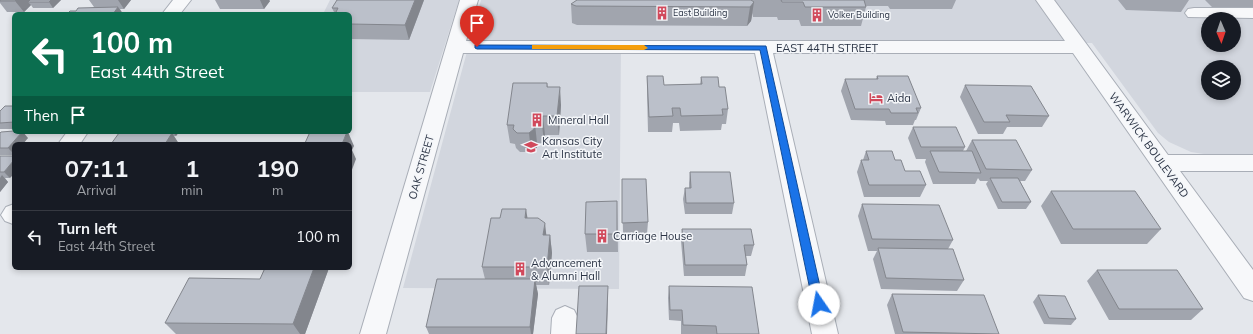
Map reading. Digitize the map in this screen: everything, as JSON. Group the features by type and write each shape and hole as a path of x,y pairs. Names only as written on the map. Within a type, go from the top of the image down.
{"street":[{"path":"173,12 182,0"},
{"name":"OAK STREET","path":"373,334 470,0"},
{"name":"WARWICK BOULEVARD","path":"1045,0 1077,47 1253,290"},
{"path":"1194,13 1253,13"},
{"name":"EAST 44TH STREET","path":"456,47 1077,47"},
{"path":"763,48 825,334"},
{"path":"70,142 76,134"},
{"path":"1162,163 1253,163"}],"shaded area":[{"path":"330,0 459,0 430,92 352,92 352,12 324,12"},
{"name":"Kansas City Art Institute","path":"481,0 1253,0 1253,155 1210,155 1191,152 1169,142 1158,133 1092,43 621,41 619,289 403,288"}],"building":[{"path":"0,0 16,0 0,1"},
{"path":"30,0 51,0 49,2 28,2"},
{"path":"337,0 415,0 405,25 352,24 352,12 336,12 338,8 332,8"},
{"path":"577,0 751,0 754,2 750,7 576,6 571,4"},
{"path":"781,0 864,0 866,7 805,7 803,2 782,2"},
{"path":"118,7 114,12 69,12 76,11 78,8"},
{"path":"647,76 663,76 664,85 702,84 701,77 718,77 719,87 725,87 728,109 722,109 723,115 681,116 680,108 672,108 673,116 649,117"},
{"path":"877,76 908,76 921,108 916,108 918,113 891,113 889,109 855,109 845,79 878,79"},
{"path":"513,83 547,83 547,87 560,87 557,116 543,116 542,124 535,124 534,129 529,133 517,133 513,129 514,125 507,125"},
{"path":"965,85 1031,86 1049,116 1006,115 1010,122 984,122"},
{"path":"5,106 12,106 12,122 0,123 0,111"},
{"path":"913,127 956,127 965,147 921,147"},
{"path":"12,131 12,134 20,134 8,148 0,148 1,132"},
{"path":"118,134 171,134 166,142 112,142"},
{"path":"309,134 346,134 343,142 305,142"},
{"path":"972,140 1016,140 1032,170 986,169"},
{"path":"866,151 892,151 895,160 901,160 905,171 920,171 926,185 869,185 861,160 869,160"},
{"path":"930,151 972,151 981,173 939,172"},
{"path":"0,156 12,156 12,162 4,172 0,172"},
{"path":"690,172 730,172 734,203 686,203 685,188 691,188"},
{"path":"990,178 1018,178 1031,202 1002,202"},
{"path":"622,179 646,179 648,222 622,223"},
{"path":"1051,191 1135,191 1161,229 1073,229"},
{"path":"617,201 617,234 585,234 586,202"},
{"path":"862,204 939,205 953,240 872,239"},
{"path":"502,209 526,209 525,218 538,218 545,223 543,235 550,235 547,267 482,267 491,218 500,218"},
{"path":"682,229 751,229 754,245 744,245 747,265 685,265"},
{"path":"878,248 953,249 964,280 886,278"},
{"path":"264,270 313,270 293,324 165,323 189,278 260,279"},
{"path":"1097,270 1177,270 1203,309 1119,309"},
{"path":"437,279 535,279 530,327 426,327"},
{"path":"579,286 608,286 606,334 576,334"},
{"path":"669,286 752,287 759,334 717,334 716,326 683,325 682,310 670,310"},
{"path":"892,294 984,295 999,334 903,332"},
{"path":"1038,295 1065,296 1076,319 1049,318"}],"slow traffic":[{"path":"534,47 644,48"}],"place":[{"name":"East Building","path":"662,13"},
{"name":"Volker Building","path":"817,15"},
{"name":"Aida","path":"876,98"},
{"name":"Mineral Hall","path":"537,120"},
{"name":"Kansas City Art Institute","path":"531,147"},
{"name":"Carriage House","path":"602,236"},
{"name":"Advancement & Alumni Hall","path":"520,269"}],"route":[{"path":"477,47 763,48 819,304"}]}
